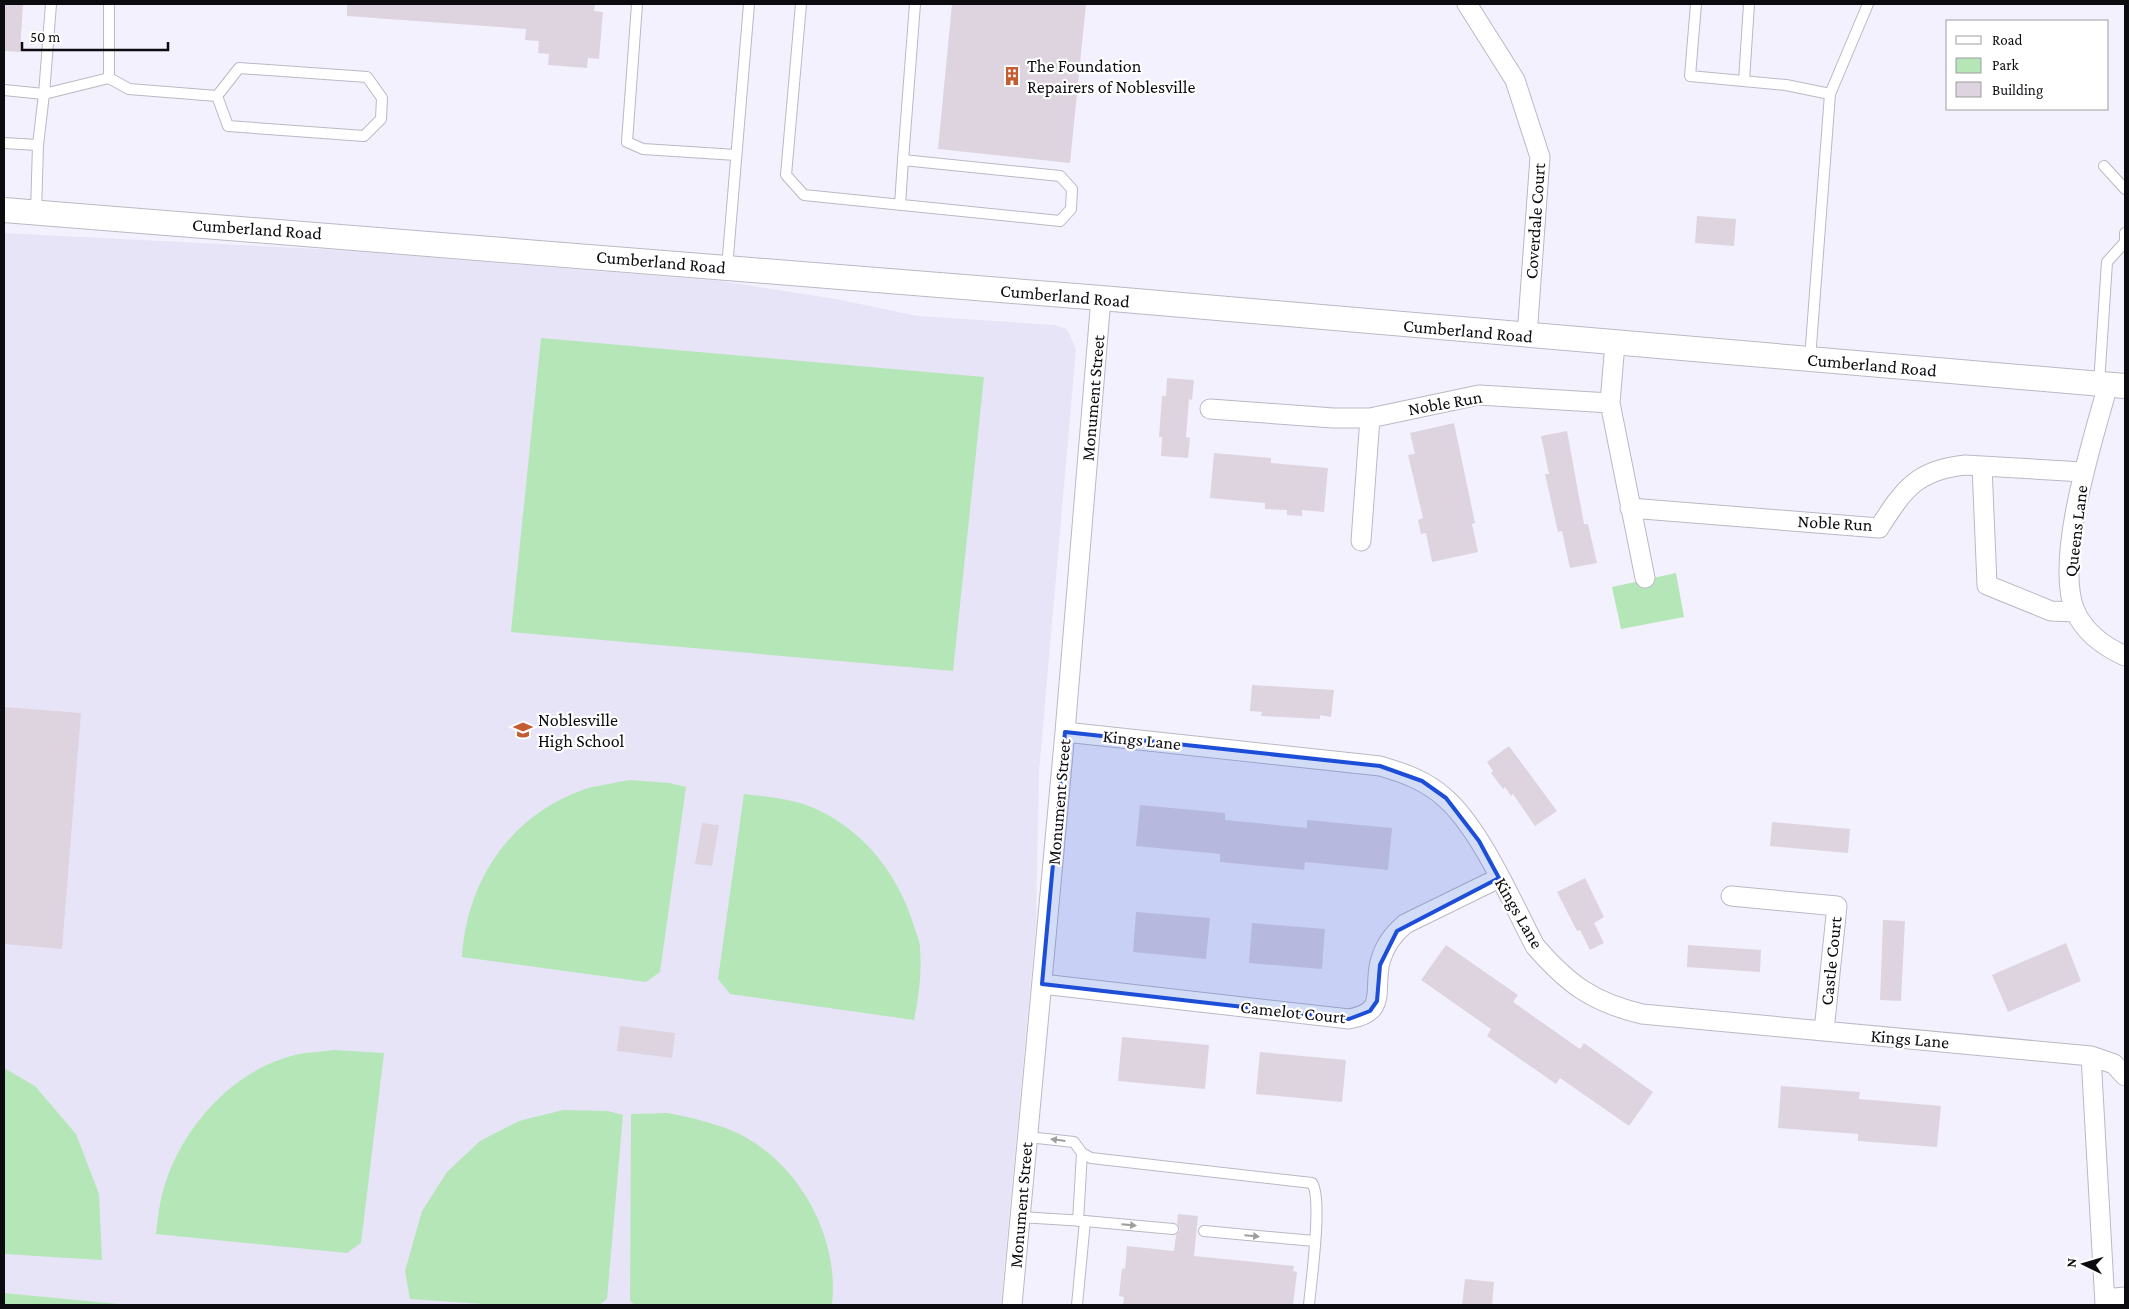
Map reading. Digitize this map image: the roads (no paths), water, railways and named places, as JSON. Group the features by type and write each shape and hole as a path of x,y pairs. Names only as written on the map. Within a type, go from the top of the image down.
{"street":[{"name":"Coverdale Court","path":"1467,4 1516,80 1540,157 1527,336"},
{"name":"Cumberland Road","path":"4,210 1101,298 1615,344 2111,385"},
{"name":"Monument Street","path":"1012,1305 1065,732 1101,298"},
{"path":"1615,344 1610,403 1630,508 1646,578"},
{"name":"Queens Lane","path":"2111,385 2083,472 2069,569 2070,591 2076,612 2093,636 2107,648 2125,656"},
{"name":"Noble Run","path":"1210,409 1333,418 1370,418 1479,395 1610,403"},
{"path":"1361,541 1370,418"},
{"name":"Queens Lane","path":"1982,466 2083,472"},
{"path":"1982,466 1987,585 2051,611 2076,612"},
{"name":"Noble Run","path":"1630,508 1879,528 1908,486 1919,478 1949,467 1982,466"},
{"name":"Kings Lane","path":"1065,732 1380,766 1422,781 1446,798 1468,825 1535,946 1574,986 1597,1000 1642,1014 2091,1056 2114,1064 2125,1076"},
{"name":"Camelot Court","path":"1042,984 1349,1019 1362,1016 1370,1011 1377,1001 1380,964 1388,943 1397,931 1406,924 1499,878"},
{"name":"Castle Court","path":"1731,896 1837,906 1824,1031"},
{"path":"2091,1056 2105,1302 2125,1297"}],"lane":[{"path":"36,212 38,145 51,4"},
{"path":"108,4 109,78"},
{"path":"637,4 627,142 642,149 736,156"},
{"path":"727,268 749,4"},
{"path":"801,4 786,175 804,195 1060,221 1071,209 1072,189 1060,176 903,160"},
{"path":"900,204 915,4"},
{"path":"1696,4 1690,76 1786,85 1830,94"},
{"path":"1744,81 1750,4"},
{"path":"1810,360 1830,94 1868,4"},
{"path":"239,68 367,77 382,98 381,119 364,136 228,126 217,96 239,68"},
{"path":"4,90 44,94 109,78 129,89 217,96"},
{"path":"4,143 38,145"},
{"path":"2104,166 2125,189"},
{"path":"2111,385 2107,262 2125,242 2125,233"},
{"path":"1028,1137 1074,1142 1082,1154 1091,1158 1310,1182 1316,1192 1309,1305"},
{"path":"1077,1305 1082,1154"},
{"path":"1020,1217 1173,1229"},
{"path":"1204,1231 1314,1241"}],"place":[{"name":"The Foundation Repairers of Noblesville","path":"1012,76"},
{"name":"Noblesville High School","path":"523,730"}]}
